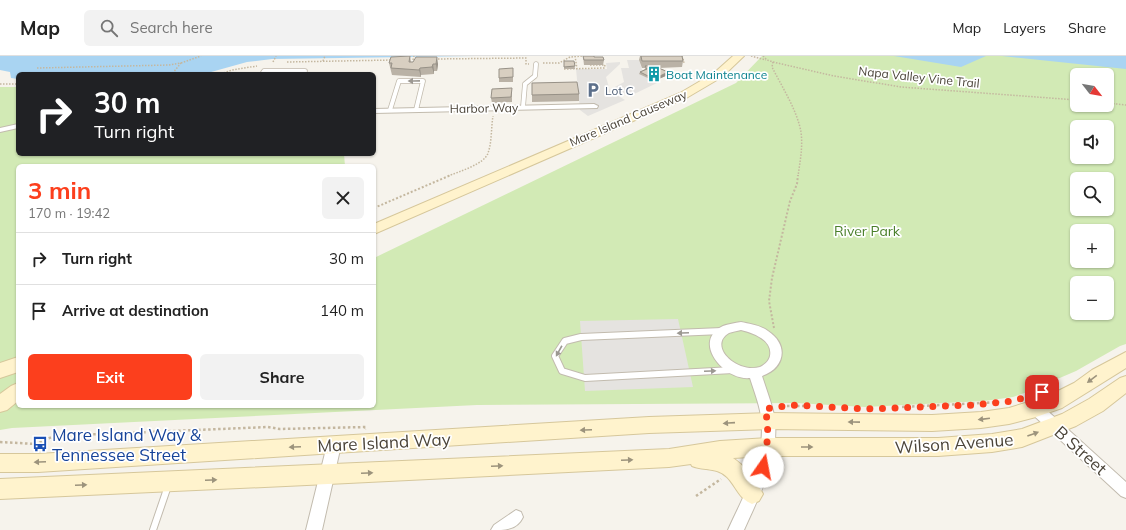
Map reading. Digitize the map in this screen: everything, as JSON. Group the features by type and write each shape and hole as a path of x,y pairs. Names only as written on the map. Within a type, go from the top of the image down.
{"main road":[{"name":"Mare Island Causeway","path":"554,150 594,128 690,85 711,72 730,56"},
{"name":"Mare Island Causeway","path":"376,228 554,150 629,119 690,91 718,75 739,56"},
{"name":"Wilson Avenue","path":"767,415 932,423 981,420 1009,416 1036,409 1067,396 1098,375 1126,359"},
{"path":"0,371 16,365"},
{"path":"0,390 16,383"},
{"name":"Wilson Avenue","path":"768,447 938,447 992,443 1022,438 1069,420 1096,405 1126,383"},
{"path":"0,404 16,392"},
{"name":"Mare Island Way","path":"0,463 38,463 334,445 649,425 767,415"},
{"name":"Mare Island Way","path":"0,489 669,458 720,450 768,447"},
{"path":"669,458 720,461 734,470 752,494"}],"street":[{"name":"Harbor Way","path":"376,111 594,106"},
{"path":"0,130 16,126"},
{"path":"732,326 755,329 765,334 774,343 777,355 776,360 772,367 756,374 734,370 719,358 715,350 716,339 722,331 732,326"},
{"path":"736,530 763,467 768,447 767,415 756,374"},
{"name":"B Street","path":"1036,409 1126,491"},
{"path":"314,530 334,445"},
{"path":"499,530 516,517"}],"lane":[{"path":"524,107 525,84 535,76 536,64"},
{"path":"263,72 305,71 304,72"},
{"path":"390,110 399,81 423,81 416,110"},
{"path":"722,331 581,337 565,341 555,356 562,371 585,378 734,370"},
{"path":"153,530 170,482"}],"path":[{"path":"37,68 169,65 181,63 201,56"},
{"path":"273,62 276,56"},
{"path":"323,61 325,56"},
{"path":"414,56 413,60 420,59"},
{"path":"433,59 500,57 526,58 526,64 536,64 559,63 570,56 582,56"},
{"path":"575,56 577,69"},
{"path":"680,62 684,62 682,56"},
{"path":"751,56 767,60"},
{"name":"Napa Valley Vine Trail","path":"763,56 767,60 773,62 840,77 901,87 1070,99"},
{"path":"287,62 398,60"},
{"path":"267,63 280,62"},
{"path":"765,334 774,330 768,301 790,201 797,184 802,146 801,132 772,67 773,62"},
{"path":"174,72 181,63"},
{"path":"226,72 261,64"},
{"path":"564,69 606,68 605,65 590,65"},
{"path":"588,69 606,68"},
{"path":"0,84 16,84"},
{"path":"1114,104 1126,105"},
{"path":"376,207 476,164 484,159 488,154 494,108"},
{"path":"900,408 1005,402"},
{"path":"767,415 792,405 814,406"},
{"path":"0,442 36,444 54,436 268,427 280,429 366,426 365,431"},
{"path":"696,496 734,470"}],"green space":[{"name":"River Park","path":"762,56 1126,56 1126,344 1076,371 1013,397 984,401 865,407 796,403 477,405 12,428 0,430 0,87 16,87 16,156 344,156 345,164 16,164 16,408 376,408 376,257 736,83"}],"shaded area":[{"path":"627,60 639,60 643,73 640,74 657,83 630,96 613,88 624,82 621,68 629,68"},
{"name":"Lot C","path":"620,62 620,64 606,77 610,91 625,100 588,116 580,110 576,69 607,69 606,63"},
{"path":"678,319 693,387 585,391 580,321"}],"water":[{"path":"0,56 476,56 272,59 247,62 211,72 16,72 16,79 11,78 10,72 0,70"},
{"path":"894,56 986,56 961,67"},
{"path":"1002,56 1126,56 1126,69"}],"building":[{"path":"410,56 409,62 413,62 416,57 437,57 436,64 433,64 432,67 420,68 419,70 391,68 392,63 389,63 391,57"},
{"path":"583,56 603,57 604,60 584,60"},
{"path":"641,56 682,56 683,61 642,61"},
{"path":"564,61 574,61 575,66 564,67"},
{"name":"Boat Maintenance","path":"645,66 654,66 668,72 654,79 640,72 647,69"},
{"path":"513,68 513,77 499,78 499,69"},
{"path":"577,82 579,94 532,95 532,83"},
{"path":"512,88 511,97 491,98 492,89"}],"place":[{"name":"Boat Maintenance","path":"654,74"},
{"name":"Lot C","path":"593,90"},
{"name":"Mare Island Way & Tennessee Street","path":"40,444"}],"route":[{"path":"763,467 768,447 768,421 765,409 792,405 866,409 974,405 1013,401 1042,392"}]}
